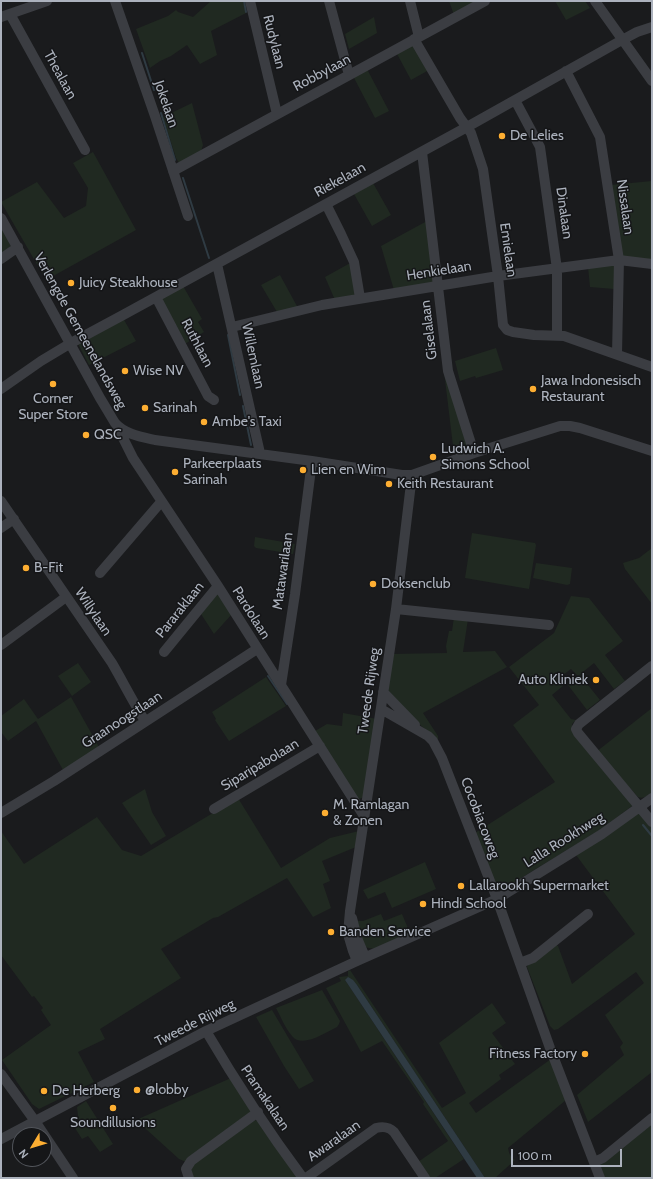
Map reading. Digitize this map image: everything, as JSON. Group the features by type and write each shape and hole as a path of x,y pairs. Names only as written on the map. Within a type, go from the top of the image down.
{"street":[{"path":"5,15 47,1"},
{"name":"Jokelaan","path":"115,1 188,216"},
{"name":"Rudylaan","path":"250,1 277,114"},
{"path":"329,1 349,75"},
{"name":"Emielaan","path":"410,1 417,38 460,118 471,133 483,169 504,325 507,330 534,335 564,336 652,367"},
{"name":"Robbylaan","path":"173,171 485,1"},
{"path":"595,1 652,81"},
{"name":"Thealaan","path":"5,15 85,150"},
{"name":"Riekelaan","path":"1,389 41,361 71,343 422,152 622,40 637,32 652,27"},
{"name":"Nissalaan","path":"566,71 600,137 619,260 616,354"},
{"name":"Dinalaan","path":"515,100 540,147 557,269 557,335"},
{"name":"Giselalaan","path":"422,152 448,371 474,453"},
{"path":"326,204 342,234 354,262 360,298"},
{"name":"Verlengde Gemeenelandsweg","path":"1,218 100,398 116,424 127,432 137,436 149,438 260,453 402,475 412,475"},
{"path":"1,259 18,248"},
{"name":"Henkielaan","path":"232,326 322,305 498,276 619,260 652,264"},
{"name":"Willemlaan","path":"218,264 260,453"},
{"name":"Ruthlaan","path":"156,297 208,396 214,400"},
{"name":"Pardolaan","path":"116,424 133,458 218,586 364,816"},
{"path":"412,475 474,453 560,426 580,428 652,450"},
{"name":"Matawarilaan","path":"280,685 295,594 312,461"},
{"name":"Tweede Rijweg","path":"1,1138 206,1031 361,959 353,951 348,934 350,911 396,609 412,475"},
{"name":"Willylaan","path":"1,501 112,663 145,721"},
{"path":"100,573 161,502"},
{"path":"1,528 14,519"},
{"name":"Pararaklaan","path":"164,652 218,586"},
{"path":"1,646 66,597"},
{"path":"396,609 549,625"},
{"name":"Graanoogstlaan","path":"1,813 54,781 257,649"},
{"path":"652,666 579,724 576,729 652,822"},
{"name":"Cocobiacoweg","path":"383,692 423,733 433,741 442,758 497,899 550,1048 600,1178"},
{"name":"Cocobiacoweg","path":"381,709 423,733"},
{"name":"Siparipabolaan","path":"214,809 320,746"},
{"name":"Lalla Rookhweg","path":"361,959 497,899 602,834 652,798"},
{"path":"520,963 533,958 588,914"},
{"name":"Pramakalaan","path":"206,1031 233,1077 258,1112 280,1147 304,1178"},
{"path":"1,1074 35,1121 73,1178"},
{"path":"189,1178 186,1170 191,1161 258,1112"},
{"path":"594,1162 603,1158 652,1118"},
{"name":"Awaralaan","path":"304,1178 376,1128 384,1127 390,1128 394,1132 425,1178"}],"shaded area":[{"path":"211,1 243,1 246,13 211,31 217,55 200,64 187,45 150,68 136,29 168,16 176,10 193,17"},
{"path":"449,1 480,1 454,15"},
{"path":"555,1 585,1 590,8 566,20"},
{"path":"374,17 377,33 349,49 345,34"},
{"path":"414,43 429,70 411,80 396,52"},
{"path":"367,69 389,111 375,118 353,76"},
{"path":"192,103 203,145 201,151 179,163 163,117"},
{"path":"93,152 136,230 46,280 1,202 37,182 64,218 86,206 88,188 73,163"},
{"path":"652,181 652,260 622,256 611,185"},
{"path":"373,183 391,215 372,226 354,194"},
{"path":"427,221 434,281 430,285 394,290 381,246"},
{"path":"1,225 11,246 1,256"},
{"path":"352,262 356,296 335,300 325,277"},
{"path":"615,265 614,289 590,287 588,267"},
{"path":"280,275 298,308 277,312 261,285"},
{"path":"183,286 202,319 198,322 204,332 185,344 162,300 163,297"},
{"path":"123,318 136,341 89,365 77,342"},
{"path":"496,348 503,370 460,381 455,361"},
{"path":"443,363 468,448 460,450 458,445 453,446"},
{"path":"472,533 535,543 536,545 529,589 465,578"},
{"path":"255,537 295,544 293,554 256,548 254,546"},
{"path":"652,548 652,604 625,569 623,563 639,558"},
{"path":"536,563 572,568 570,584 567,585 533,578"},
{"path":"218,592 232,614 214,634 201,614"},
{"path":"571,596 589,598 623,641 605,655 625,681 614,689 594,663 578,676 571,669 559,678 564,685 552,695 571,719 576,720 572,724 572,729 632,803 632,806 600,830 503,889 499,889 496,886 475,833 555,782 513,725 539,705 509,667 554,633"},
{"path":"454,617 468,619 463,652 495,651 507,667 423,713 438,736 438,739 436,739 407,713 387,689 391,654 447,653 446,646 449,631 452,631"},
{"path":"78,663 91,682 72,696 58,676"},
{"path":"580,675 600,700 587,710 568,685"},
{"path":"266,677 286,706 229,741 215,720 216,719 212,712"},
{"path":"71,697 99,747 63,770 36,721 8,741 1,732 1,716 24,699 38,719"},
{"path":"652,708 652,793 640,798 596,752"},
{"path":"343,713 377,719 364,797 359,799 315,731 327,724 342,726"},
{"path":"145,789 152,812 166,836 151,845 122,803"},
{"path":"238,798 281,868 330,838 359,831 356,847 322,861 330,881 323,884 331,908 313,917 287,878 218,917 213,918 161,949 181,978 100,1029 105,1039 78,1052 94,1082 39,1109 32,1104 2,1060 51,1025 41,1010 43,1008 34,996 32,997 1,955 1,831 24,864 97,817 122,850 141,856"},
{"path":"640,812 652,826 652,1072 588,1122 577,1095 624,1055 620,1047 623,1043 605,1015 644,983 636,972 558,1029 554,1030 550,1026 527,967 528,964 555,944 558,946 572,984 635,934 576,855"},
{"path":"425,862 436,889 392,908 385,892 368,899 363,890"},
{"path":"381,914 384,921 402,914 410,933 374,949 365,947 362,943 357,921 363,921"},
{"path":"350,970 442,1108 466,1093 439,1043 492,1003 506,1023 492,1033 515,1064 499,1075 501,1079 469,1103 476,1113 551,1059 566,1100 508,1148 510,1155 515,1160 495,1178 485,1178 357,985 345,980 464,1159 435,1178 429,1178 418,1162 448,1141 423,1104 424,1102 382,1041 361,1052 326,988 341,981 339,977 348,976 348,971"},
{"path":"348,977 357,985 485,1178 477,1178 345,980"},
{"path":"322,990 340,1021 339,1024 337,1027 314,1038 302,1041 296,1040 287,1030 276,1008"},
{"path":"272,1010 314,1081 299,1089 256,1017"},
{"path":"231,1078 250,1106 251,1112 186,1162 179,1159 136,1120"},
{"path":"86,1101 113,1144 100,1152 88,1136 82,1139 75,1128 79,1126 77,1107"},
{"path":"254,1120 258,1121 300,1178 192,1178 191,1165"},
{"path":"652,1120 652,1178 604,1178 600,1163"}],"waterway":[{"path":"244,1 246,12"},
{"path":"142,53 154,90"},
{"path":"161,113 175,160"},
{"path":"183,178 209,258"},
{"path":"228,335 240,395"},
{"path":"243,406 251,445"},
{"path":"268,676 287,704"},
{"path":"643,825 652,836"}],"place":[{"name":"De Lelies","path":"502,136"},
{"name":"Juicy Steakhouse","path":"71,283"},
{"name":"Wise NV","path":"125,371"},
{"name":"Corner Super Store","path":"53,384"},
{"name":"Jawa Indonesisch Restaurant","path":"533,389"},
{"name":"Sarinah","path":"145,408"},
{"name":"Ambe's Taxi","path":"204,422"},
{"name":"QSC","path":"86,435"},
{"name":"Ludwich A. Simons School","path":"433,457"},
{"name":"Lien en Wim","path":"303,470"},
{"name":"Parkeerplaats Sarinah","path":"175,472"},
{"name":"Keith Restaurant","path":"389,484"},
{"name":"B-Fit","path":"26,568"},
{"name":"Doksenclub","path":"373,584"},
{"name":"Auto Kliniek","path":"596,680"},
{"name":"M. Ramlagan & Zonen","path":"325,813"},
{"name":"Lallarookh Supermarket","path":"461,886"},
{"name":"Hindi School","path":"423,904"},
{"name":"Banden Service","path":"331,932"},
{"name":"Fitness Factory","path":"585,1054"},
{"name":"@lobby","path":"137,1090"},
{"name":"De Herberg","path":"44,1091"},
{"name":"Soundillusions","path":"113,1108"}]}
